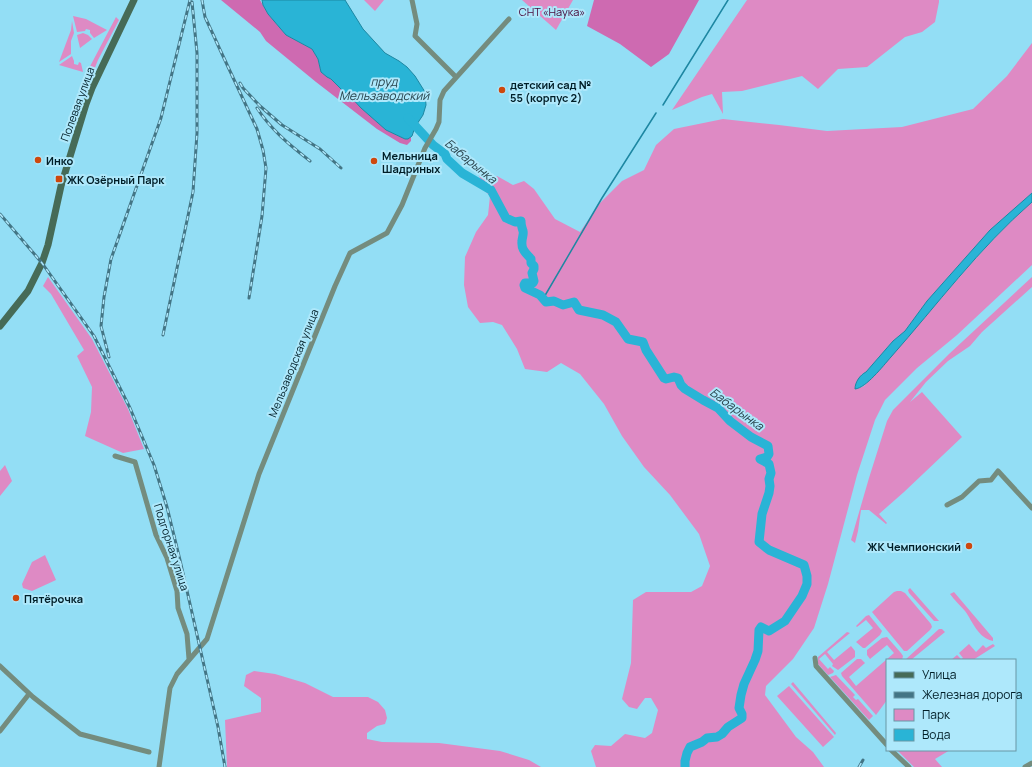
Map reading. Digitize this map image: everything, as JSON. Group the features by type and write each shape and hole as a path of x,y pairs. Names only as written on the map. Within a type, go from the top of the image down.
{"street":[{"name":"Полевая улица","path":"0,326 28,291 42,263 48,245 61,186 86,104 134,0"},
{"path":"412,0 417,24 415,36 456,77"},
{"name":"Мельзаводская улица","path":"159,767 170,688 177,674 189,658 207,639 259,474 350,253 386,232 404,200 425,148 434,134 439,122 442,96 456,77 509,19"},
{"name":"Подгорная улица","path":"115,456 135,462 156,535 168,558 177,591 178,608 187,634 189,658"},
{"path":"947,505 962,497 979,481 990,480 998,471 1032,508"},
{"path":"814,658 816,666 886,745"},
{"path":"0,666 29,694 80,734 149,752"},
{"path":"0,731 29,694"},
{"path":"892,751 909,767"},
{"path":"1025,767 1032,763"}],"green space":[{"path":"364,0 384,0 375,11"},
{"name":"СНТ «Наука»","path":"522,0 573,0 556,30"},
{"path":"747,0 939,0 939,2 935,22 922,32 905,37 867,67 838,69 818,89 802,76 742,91 722,92 723,114 712,94 672,110"},
{"path":"73,16 86,19 107,30 94,38 90,33 90,30 86,29 85,31 77,32"},
{"path":"116,17 119,20 98,60 84,95 82,97 78,96 86,74"},
{"path":"72,21 74,33 71,41 71,54 59,62 71,30"},
{"path":"83,33 92,39 80,48 77,35"},
{"path":"1032,43 1032,193 990,230 927,301 905,331 893,341 866,372 862,374 857,389 864,386 983,250 1032,202 1032,265 957,335 917,368 885,400 875,420 857,475 828,584 814,628 793,659 766,686 765,695 796,737 813,752 824,767 596,767 591,751 595,745 611,746 625,734 645,738 652,733 658,710 651,698 645,698 637,709 629,707 622,699 631,663 633,600 646,592 691,592 702,586 710,566 699,534 670,495 644,467 622,436 604,404 580,374 561,363 547,372 525,369 517,349 502,325 493,322 480,323 468,307 464,285 465,257 476,232 488,215 490,196 483,189 479,175 489,178 497,176 513,185 524,181 534,189 555,219 580,232 600,203 622,181 644,170 656,145 674,129 723,119 827,131 902,127 973,109 1007,76"},
{"path":"72,56 74,64 78,65 79,62 81,63 83,72 59,65"},
{"path":"48,277 92,339 128,409 144,449 123,453 85,436 91,412 92,387 77,356 84,350 51,294 43,286"},
{"path":"1032,277 1032,287 982,332 970,346 948,361 926,382 910,402 922,392 962,437 879,514 887,523 886,524 869,510 861,510 855,543 851,540 887,421 893,410 949,354"},
{"path":"5,465 12,481 0,496 0,471"},
{"path":"45,555 56,580 32,591 23,588 22,584 32,562"},
{"path":"910,588 939,621 934,621 909,593 908,590"},
{"path":"897,591 905,593 932,627 907,651 904,651 872,612"},
{"path":"954,592 993,638 993,641 983,637 976,629 965,611 950,594"},
{"path":"869,615 882,631 880,635 865,648 863,648 856,642 873,628 866,620 857,627 856,626"},
{"path":"939,629 942,629 945,632 912,659 906,659"},
{"path":"847,632 850,633 827,652 834,660 851,646 855,651 855,657 838,670 832,666 833,664 825,654 819,659 828,669 830,667 834,671 828,675 818,664 818,657"},
{"path":"887,637 901,653 903,656 902,659 887,659 894,653 887,645 870,659 867,655 867,650 882,638"},
{"path":"969,644 976,652 983,645 986,648 993,644 995,646 975,659 961,659 963,658 959,653"},
{"path":"957,655 961,659 952,659"},
{"path":"857,659 861,659 865,663 849,677 856,686 886,660 886,701 876,715 841,673"},
{"path":"254,671 275,674 305,683 333,697 368,697 378,702 385,710 387,718 385,724 377,726 367,733 367,739 382,742 439,743 500,751 529,760 541,767 227,767 225,720 261,712 261,698 244,686 246,675"},
{"path":"836,675 855,695 853,697 856,700 858,699 873,716 869,720 830,677"},
{"path":"793,682 836,733 835,735 791,684"},
{"path":"789,686 834,737 823,747 777,696"},
{"path":"898,751 948,751 935,759 942,767 914,767"}],"shaded area":[{"path":"221,0 260,0 268,14 286,35 312,49 318,59 321,72 349,95 386,130 405,139 411,137 411,141 407,145 400,143 377,129 266,41 260,32"},
{"path":"594,0 699,0 669,54 651,67 620,44 587,26"}],"water":[{"name":"пруд Мельзаводский","path":"262,0 345,0 363,29 385,53 407,67 415,76 425,92 426,105 423,115 415,127 412,136 405,139 386,130 349,95 321,72 318,59 312,49 286,35 268,14"},
{"path":"1032,193 1032,202 994,238 874,376 864,385 855,389 857,381 860,377 893,341 905,331 927,301 990,230"}],"waterway":[{"path":"663,105 728,0"},
{"path":"543,299 602,198 656,113"},
{"name":"Бабарынка","path":"408,118 462,173 491,190 506,218 515,222 521,221 523,232 522,247 531,259 531,263 534,266 532,273 534,281 533,283 525,283 525,288 540,295 546,302 554,301 563,305 574,302 579,310 603,315 616,322 628,339 643,342 646,350 664,378 678,378 681,385 685,389 718,408 730,421 751,437 768,446 769,454 767,457 760,459 769,464 771,473 769,479 769,493 762,514 759,542 769,550 804,565 807,576 807,584 802,596 785,621 769,631 761,627 759,630 758,651 741,695 739,708 742,718 728,727 717,737 707,738 690,747 687,753 685,767"}],"railway":[{"path":"109,357 101,326 104,297 111,259 161,118 190,0"},
{"path":"202,0 205,17 218,45"},
{"path":"163,335 193,192 197,133 197,53 192,2"},
{"path":"216,41 257,129 266,168 262,216 249,298"},
{"path":"240,83 260,106 282,125 320,149 341,168"},
{"path":"257,108 275,130 310,161"},
{"path":"0,214 42,263 94,336 130,408 154,465 167,507 180,560 218,727 225,767"},
{"path":"859,767 863,760"}],"place":[{"name":"детский сад № 55 (корпус 2)","path":"502,90"},
{"name":"Инко","path":"38,160"},
{"name":"Мельница Шадриных","path":"374,161"},
{"name":"ЖК Озёрный Парк","path":"59,179"},
{"name":"ЖК Чемпионский","path":"969,546"},
{"name":"Пятёрочка","path":"16,598"}]}
